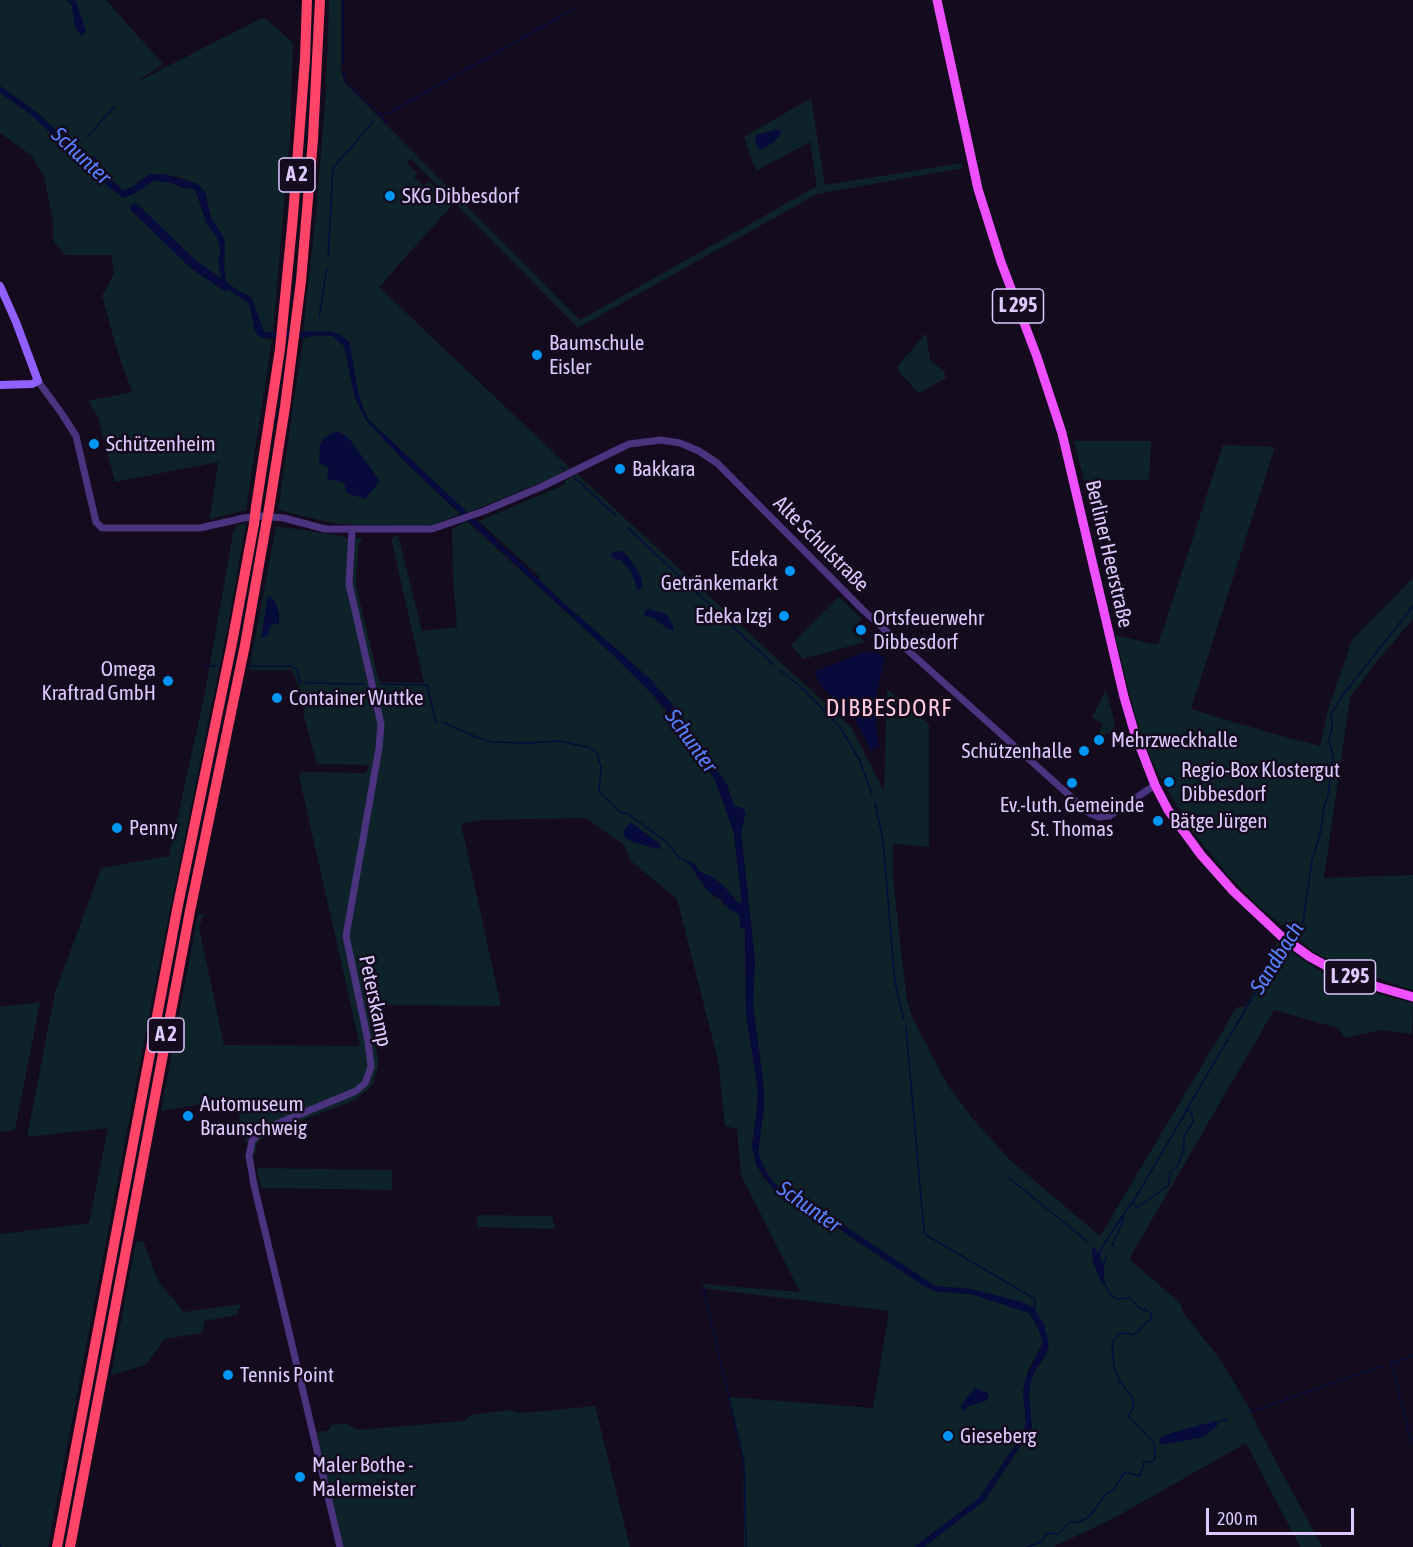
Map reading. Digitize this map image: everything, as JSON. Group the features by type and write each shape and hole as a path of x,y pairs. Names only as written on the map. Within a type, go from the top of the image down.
{"highway":[{"name":"A 2","path":"57,1547 177,910 254,524 272,407 286,290 305,58 307,0"},
{"name":"A 2","path":"70,1547 190,911 242,656 269,509 301,281 317,75 320,0"}],"main road":[{"name":"Berliner Heerstraße","path":"937,0 981,199 1062,433 1124,697 1134,731 1155,785 1184,833 1201,855 1233,891 1281,936 1320,963 1350,977 1390,991 1413,996"},
{"path":"0,286 38,381 32,384 0,385"}],"street":[{"name":"Alte Schulstraße","path":"38,381 76,436 99,527 195,529 261,516 284,518 326,529 425,530 484,511 565,476 629,444 668,440 693,448 717,463 864,611 1089,813 1099,817 1109,816 1155,785"},
{"name":"Peterskamp","path":"340,1547 249,1156 252,1141 262,1130 356,1091 365,1083 371,1067 368,1041 346,936 380,748 381,724 349,584 352,530"}],"shaded area":[{"path":"0,0 106,0 163,64 133,84 264,17 293,43 290,138 273,332 264,333 251,298 226,281 225,244 223,236 211,218 205,192 185,179 163,174 141,179 124,191 103,173 101,166 89,155 78,151 58,133 54,137 124,198 153,181 170,182 183,188 195,189 207,224 217,237 221,250 218,261 223,286 249,303 255,331 266,339 272,339 246,510 210,519 218,462 115,482 98,417 88,401 132,392 102,296 114,274 111,255 65,255 53,241 53,221 44,176 31,155 0,133"},
{"path":"329,0 341,0 341,71 345,83 580,320 817,186 810,142 756,171 744,137 811,98 825,185 962,163 963,168 817,194 578,328 411,159 407,163 417,173 414,177 424,186 429,181 452,205 379,287 570,468 554,477 467,513 368,419 358,392 349,342 339,334 303,332 326,91"},
{"path":"926,333 930,360 944,371 946,378 919,393 897,367"},
{"path":"317,335 334,336 344,346 355,398 366,420 408,465 460,514 433,525 413,527 336,524 278,510 303,338"},
{"path":"1074,441 1151,441 1149,480 1084,480"},
{"path":"1223,445 1275,447 1191,709 1320,746 1328,710 1352,640 1413,578 1413,619 1373,666 1350,698 1324,878 1413,875 1413,990 1344,967 1314,952 1256,904 1227,874 1191,830 1156,770 1137,723 1115,635 1158,645"},
{"path":"577,474 851,727 884,791 887,689 929,724 929,847 893,844 893,875 901,952 907,999 912,1017 947,1084 973,1119 1010,1160 1100,1236 1237,1007 1245,1007 1268,965 1277,942 1330,978 1362,990 1413,1003 1412,1034 1381,1030 1345,1038 1338,1028 1274,1010 1129,1259 1180,1303 1183,1312 1220,1359 1249,1407 1322,1547 1300,1547 1246,1443 1114,1518 1053,1547 924,1547 984,1501 1032,1429 1029,1393 1031,1380 1047,1353 1033,1308 971,1289 935,1286 837,1221 774,1183 762,1165 758,1152 764,1108 763,1080 752,1004 755,961 741,832 743,822 734,806 727,785 669,701 649,678 566,605 538,579 541,578 479,521 566,484 565,481"},
{"path":"467,521 614,656 653,695 692,744 715,780 734,833 742,905 723,885 691,866 703,885 716,898 721,899 724,905 739,915 741,927 745,930 746,1015 758,1089 752,1147 757,1166 764,1178 772,1187 924,1286 935,1291 974,1295 1012,1306 1029,1313 1038,1328 1043,1343 1028,1370 1023,1392 1026,1422 1023,1434 979,1498 914,1547 744,1547 743,1460 728,1397 873,1408 889,1311 702,1288 703,1284 800,1292 741,1175 737,1129 725,1126 718,1060 677,899 631,861 624,845 586,818 480,820 461,824 501,1006 366,1005 378,1057 378,1067 373,1084 353,1101 268,1133 257,1143 255,1156 243,1135 235,1098 161,1111 198,914 204,914 199,927 224,1045 360,1046 299,776 302,772 366,773 369,765 317,764 303,713 305,712 301,692 292,670 249,670 276,526 346,538 363,538 358,544 356,585 378,677 381,682 424,683 391,538 398,535 422,631 457,627 452,529"},
{"path":"246,523 228,624 155,984 48,1547 0,1547 0,1234 89,1223 108,1128 27,1137 55,993 101,868 169,856 204,697 233,534 237,525"},
{"path":"839,597 862,619 851,630 865,642 803,659 791,645 826,609 832,614 827,608"},
{"path":"1106,689 1115,724 1110,734 1107,733 1105,736 1099,733 1103,723 1092,718"},
{"path":"40,1002 15,1130 0,1132 0,1007"},
{"path":"257,1168 392,1170 392,1190 261,1188"},
{"path":"477,1215 552,1216 555,1229 477,1227"},
{"path":"143,1241 158,1281 184,1312 241,1304 237,1315 204,1321 203,1333 164,1339 146,1365 111,1375 136,1242"},
{"path":"595,1406 630,1547 343,1547 317,1432 328,1431 332,1425 346,1423 357,1430 464,1421 472,1415 509,1410 520,1413"}],"water":[{"path":"66,0 76,1 86,31 81,36 75,27 72,6"},
{"name":"Schunter","path":"0,86 38,113 78,151 96,158 103,173 124,191 149,174 163,174 198,184 205,192 211,218 223,236 226,281 252,298 264,332 327,331 339,334 349,342 358,392 368,419 566,605 649,678 669,700 696,738 727,785 734,806 741,807 746,812 741,832 755,961 753,1004 763,1080 764,1108 758,1152 767,1174 774,1183 837,1221 935,1286 971,1289 1022,1302 1033,1308 1044,1324 1049,1344 1047,1353 1031,1380 1029,1393 1032,1428 984,1501 924,1547 914,1547 979,1498 1023,1434 1026,1422 1023,1392 1025,1380 1043,1343 1038,1328 1029,1313 974,1295 935,1291 924,1286 772,1187 757,1166 752,1147 758,1089 746,1015 745,930 741,928 739,915 709,892 691,866 679,857 695,864 700,872 713,877 737,902 742,904 734,833 715,780 703,761 669,713 653,695 408,465 366,420 355,398 344,346 333,336 261,338 255,331 249,303 223,286 218,261 221,250 217,237 207,224 195,189 183,188 170,182 153,181 124,198 110,188 30,114 0,93"},
{"path":"777,129 781,131 780,136 761,150 757,148 756,135"},
{"path":"336,431 344,434 351,441 380,481 365,499 347,493 344,483 328,479 329,468 319,463 320,444 324,438"},
{"path":"621,551 637,569 642,580 642,587 639,591 626,566 621,560 611,556 612,552"},
{"path":"268,595 274,600 279,613 279,624 275,623 269,628 268,635 261,639"},
{"path":"647,609 666,614 674,627 673,630 669,630 654,618 643,615"},
{"path":"876,652 885,659 877,690 876,724 879,747 871,750 855,719 822,687 814,672 862,653"},
{"path":"631,822 660,844 661,848 657,849 630,841 624,836 624,830"},
{"path":"1092,1249 1098,1252 1102,1250 1100,1257 1102,1264 1104,1262 1104,1285 1093,1261"},
{"path":"975,1388 986,1392 989,1395 988,1400 969,1406 962,1412 961,1405"},
{"path":"1218,1422 1217,1426 1203,1437 1162,1445 1159,1441 1159,1438 1165,1435"}],"waterway":[{"path":"343,0 343,64"},
{"path":"378,115 389,113 574,9"},
{"path":"343,72 346,82 380,114 386,124"},
{"name":"Schunter","path":"87,137 115,106"},
{"path":"328,258 333,168 373,122"},
{"path":"135,208 194,265 225,286"},
{"path":"319,317 327,268"},
{"path":"561,467 564,470"},
{"path":"574,477 615,515"},
{"path":"628,528 774,665"},
{"name":"Sandbach","path":"1290,936 1303,922 1312,860 1328,796 1333,756 1329,740 1332,728 1331,714 1340,699 1413,606"},
{"path":"205,666 216,666"},
{"path":"248,666 292,666 297,670 300,683"},
{"path":"780,670 803,689 840,727 859,759 872,794"},
{"path":"306,683 364,684"},
{"path":"381,684 427,685 436,723"},
{"path":"442,722 492,742 560,741 591,748 597,753 601,767 599,792 620,812 628,814 664,840 680,858"},
{"path":"875,803 883,841 895,983 904,1019"},
{"name":"Sandbach","path":"1112,1246 1122,1224 1123,1215 1132,1203 1138,1207 1169,1185 1170,1172 1178,1166 1184,1148 1184,1137 1193,1121 1192,1114 1187,1109 1285,942"},
{"path":"906,1027 924,1231 926,1235 1035,1299 1034,1311"},
{"path":"1133,1202 1187,1110"},
{"path":"1009,1178 1087,1241"},
{"path":"1101,1249 1123,1215"},
{"name":"Sandbach","path":"1104,1264 1106,1257"},
{"name":"Sandbach","path":"1027,1547 1041,1542 1047,1533 1058,1534 1070,1522 1078,1522 1089,1517 1107,1493 1113,1490 1125,1472 1140,1476 1144,1462 1151,1462 1155,1459 1154,1443 1128,1416 1134,1407 1132,1397 1120,1382 1114,1368 1112,1343 1118,1334 1133,1335 1139,1331 1150,1320 1152,1314 1139,1308 1130,1298 1117,1299 1111,1296 1103,1280"},
{"path":"703,1287 744,1462 746,1547"},
{"path":"1412,1444 1391,1363 1413,1356"},
{"path":"1250,1412 1382,1366"},
{"path":"1218,1422 1228,1419"}],"place":[{"name":"SKG Dibbesdorf","path":"390,196"},
{"name":"Baumschule Eisler","path":"537,355"},
{"name":"Schützenheim","path":"94,444"},
{"name":"Bakkara","path":"620,469"},
{"name":"Edeka Getränkemarkt","path":"790,571"},
{"name":"Edeka Izgi","path":"784,616"},
{"name":"Ortsfeuerwehr Dibbesdorf","path":"861,630"},
{"name":"Omega Kraftrad GmbH","path":"168,681"},
{"name":"Container Wuttke","path":"277,698"},
{"name":"Mehrzweckhalle","path":"1099,740"},
{"name":"Schützenhalle","path":"1084,751"},
{"name":"Regio-Box Klostergut Dibbesdorf","path":"1169,782"},
{"name":"Ev.-luth. Gemeinde St. Thomas","path":"1072,783"},
{"name":"Bätge Jürgen","path":"1158,821"},
{"name":"Penny","path":"117,828"},
{"name":"Automuseum Braunschweig","path":"188,1116"},
{"name":"Tennis Point","path":"228,1375"},
{"name":"Gieseberg","path":"948,1436"},
{"name":"Maler Bothe - Malermeister","path":"300,1477"}],"district":[{"name":"DIBBESDORF","path":"889,708"}]}
